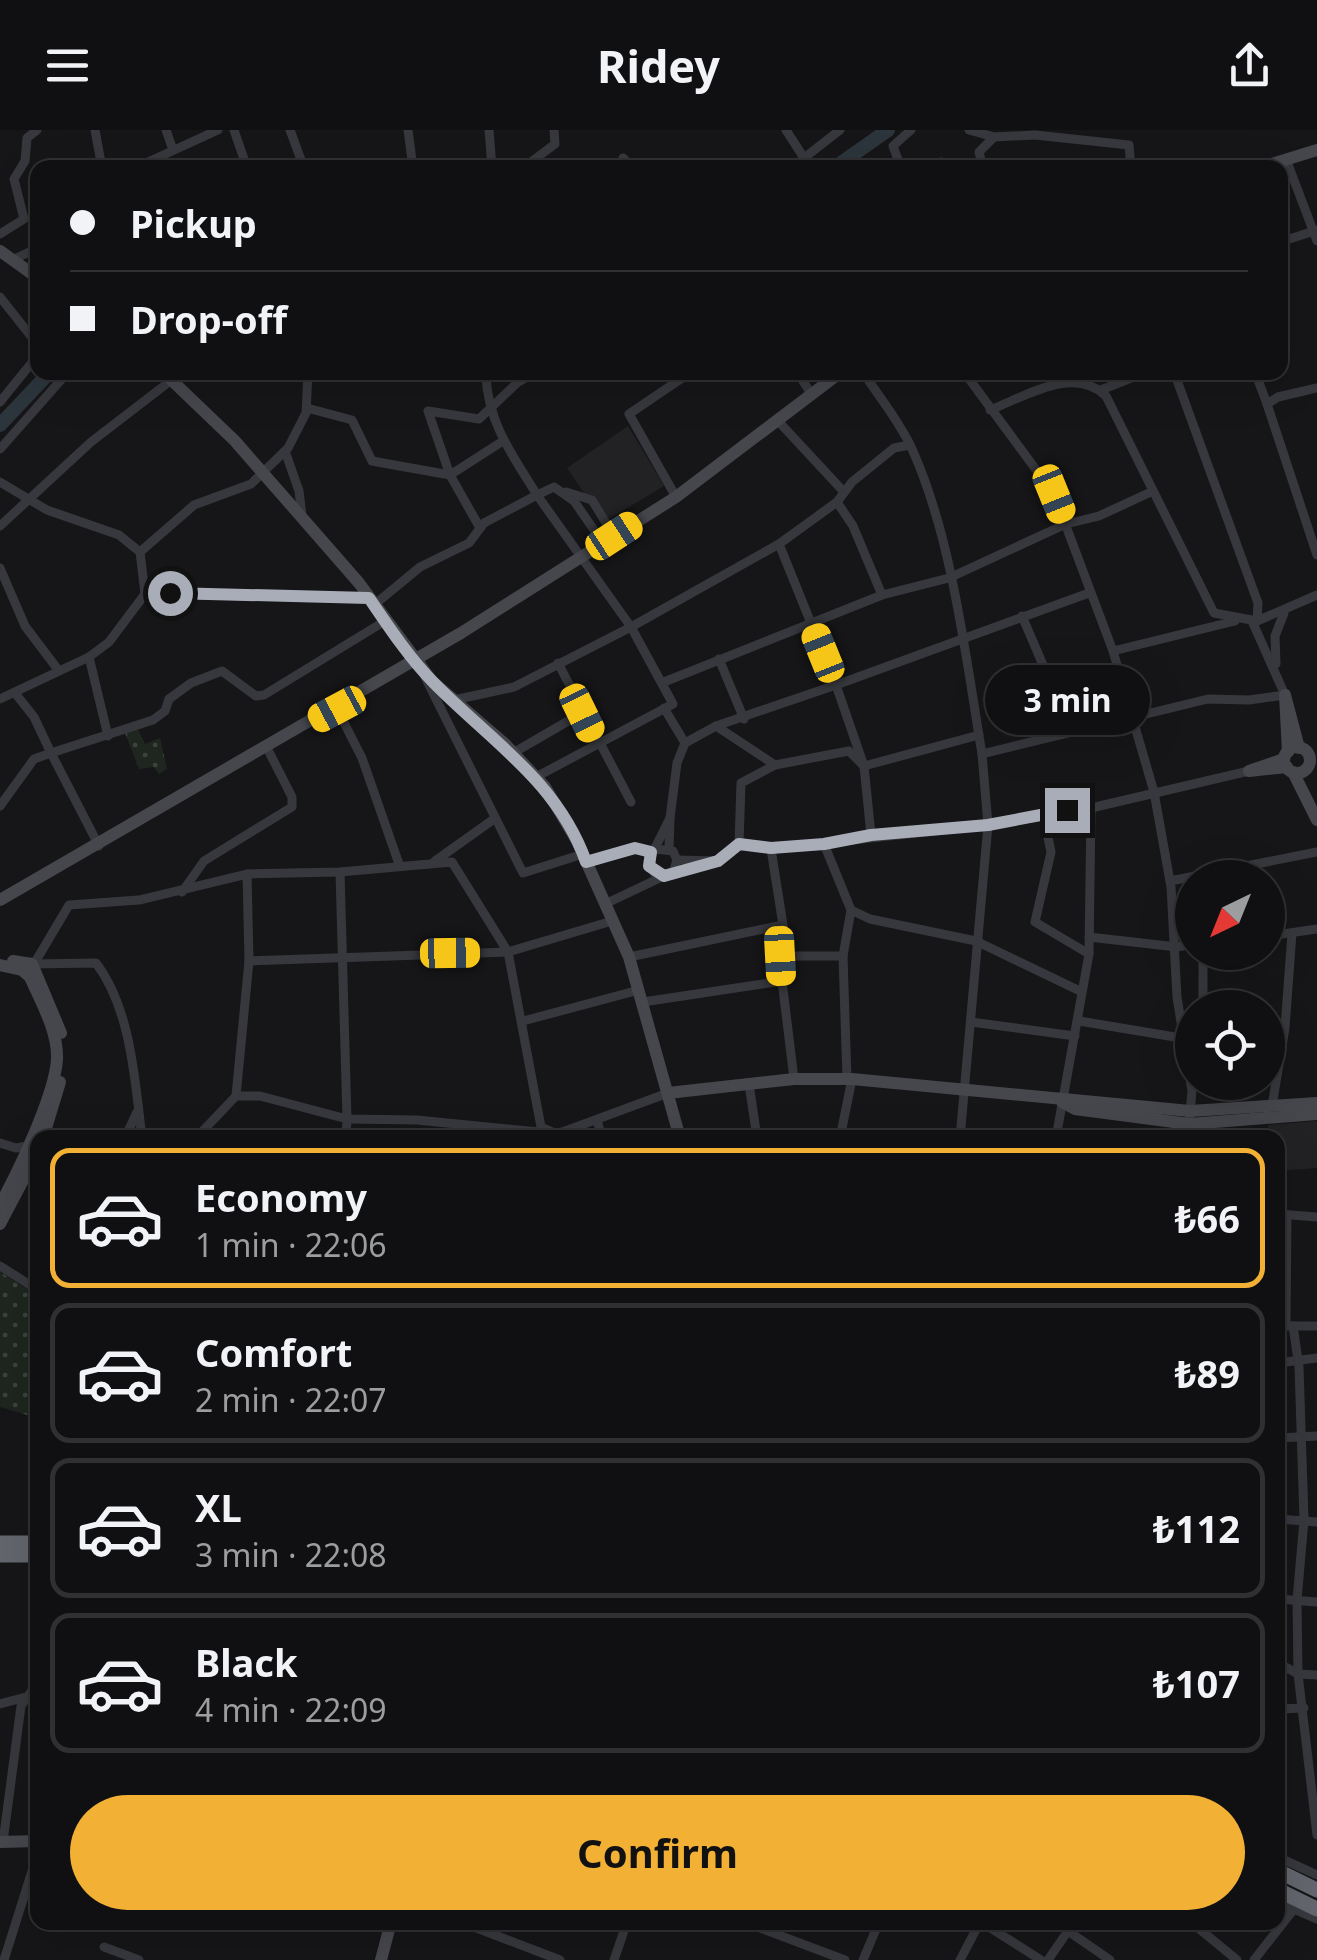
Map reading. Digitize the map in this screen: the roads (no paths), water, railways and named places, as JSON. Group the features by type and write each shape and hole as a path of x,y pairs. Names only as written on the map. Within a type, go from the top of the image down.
{"highway":[{"path":"0,1542 30,1543"},
{"path":"0,1555 30,1556"},
{"path":"1285,1874 1317,1890"},
{"path":"1285,1894 1317,1910"}],"main road":[{"path":"1283,160 1317,150"},
{"path":"6,256 30,272"},
{"path":"178,380 302,518 416,660 536,777 584,858 629,957 678,1130"},
{"path":"0,900 337,709 608,540 676,497 832,380"},
{"path":"1285,694 1317,819"},
{"path":"1249,771 1301,759"},
{"path":"0,962 31,971"},
{"path":"31,971 53,1006 64,1042 63,1072 45,1130"},
{"path":"31,971 55,1037 57,1058 38,1130"},
{"path":"668,1093 794,1079 850,1079 1062,1102 1076,1109 1191,1124 1317,1114"},
{"path":"1191,1124 1272,1106 1317,1103"},
{"path":"0,1205 30,1154"},
{"path":"0,1224 30,1156"},
{"path":"1,1842 30,1841"},
{"path":"381,1960 390,1930"}],"street":[{"path":"24,219 14,179 25,161 27,138 38,130"},
{"path":"95,130 101,160"},
{"path":"166,130 173,150"},
{"path":"152,160 218,130"},
{"path":"234,130 244,160"},
{"path":"290,130 301,160"},
{"path":"408,130 411,160"},
{"path":"489,130 491,160"},
{"path":"534,160 556,144 554,130"},
{"path":"786,130 804,160"},
{"path":"809,160 840,130"},
{"path":"898,160 893,146 911,130"},
{"path":"969,130 994,137 1035,135 1128,145 1130,160"},
{"path":"981,160 979,152 994,137"},
{"path":"1288,164 1316,235 1288,240"},
{"path":"0,234 30,217"},
{"path":"0,297 30,335"},
{"path":"0,402 30,365"},
{"path":"0,449 61,380"},
{"path":"0,526 91,442 167,380"},
{"path":"140,552 194,505 234,492 285,452 307,408 308,380"},
{"path":"486,380 488,409 503,440 537,496 632,627 674,704 536,777"},
{"path":"480,528 450,474 428,411 480,419 526,380"},
{"path":"676,497 629,414 679,380"},
{"path":"802,380 812,396"},
{"path":"868,380 910,445 922,472 964,641 982,754 988,825 961,1130"},
{"path":"969,380 1054,494 1066,524 1113,651 1154,792 1175,928"},
{"path":"990,410 1077,380 1098,388 1122,380"},
{"path":"1096,380 1214,613 1238,621"},
{"path":"982,754 1208,698 1250,700 1285,694 1255,621 1258,603 1177,380"},
{"path":"1258,380 1317,555"},
{"path":"1267,404 1317,388"},
{"path":"307,408 352,420 372,460 450,474 503,440"},
{"path":"779,422 844,492"},
{"path":"454,700 514,687 632,627 779,544 837,502 894,448 910,445"},
{"path":"285,452 299,490 302,518"},
{"path":"0,482 47,510 120,535 140,552 145,594 109,642 90,657 0,698"},
{"path":"145,594 371,601 420,567 469,542 480,528 554,487 592,500 608,540"},
{"path":"664,682 882,595 950,578 1066,524 1099,516 1153,491"},
{"path":"837,502 853,526 882,595"},
{"path":"779,544 836,684 864,766 871,835"},
{"path":"0,568 25,626 58,671"},
{"path":"678,860 669,848 670,818 677,762 685,743 716,726 964,641 1089,593"},
{"path":"1113,651 1238,621 1255,621 1284,613 1317,596"},
{"path":"1276,670 1275,636 1284,613"},
{"path":"1022,616 1046,672 1064,734"},
{"path":"0,806 34,759 152,720 165,711 169,699 210,674 222,671 256,696 264,695 385,622"},
{"path":"90,657 108,736"},
{"path":"719,659 744,719"},
{"path":"416,660 523,873 635,848 669,848"},
{"path":"558,663 631,802"},
{"path":"15,693 34,717 99,846"},
{"path":"664,708 685,743"},
{"path":"337,709 362,758 399,864"},
{"path":"513,753 582,713"},
{"path":"716,726 775,765"},
{"path":"864,766 979,734"},
{"path":"182,892 204,861 292,807 292,796 266,746"},
{"path":"739,844 742,784 775,765 849,751 864,766"},
{"path":"604,904 668,875 718,861 739,844 771,848 824,844 871,835 988,825 1091,808 1249,771"},
{"path":"1057,1130 1089,954 1091,808"},
{"path":"1043,814 1051,852 1036,922 1089,954"},
{"path":"668,875 649,866 670,818"},
{"path":"434,862 494,819"},
{"path":"824,844 850,910 844,956 850,1079 841,1130"},
{"path":"771,848 783,925 780,956 794,1079"},
{"path":"1170,881 1317,852"},
{"path":"678,860 718,861"},
{"path":"668,875 678,860"},
{"path":"31,971 69,905 108,905 182,892 247,874 340,872 452,862 508,952 541,1127 548,1130"},
{"path":"340,872 346,1130"},
{"path":"204,1130 236,1096 248,961 247,874"},
{"path":"850,910 870,920 976,941 1082,992"},
{"path":"248,961 508,952 612,920"},
{"path":"629,957 783,925"},
{"path":"1285,934 1317,929"},
{"path":"1272,1106 1285,1028 1292,933"},
{"path":"1089,937 1175,947"},
{"path":"780,956 844,956"},
{"path":"31,971 96,963 110,981 132,1061 141,1130"},
{"path":"523,1021 641,996 782,982"},
{"path":"1079,1021 1175,1037"},
{"path":"971,1022 1075,1036"},
{"path":"749,1084 756,1130"},
{"path":"568,1130 668,1093"},
{"path":"236,1096 260,1096 347,1119 417,1120 517,1130"},
{"path":"129,1130 138,1110"},
{"path":"597,1120 600,1130"},
{"path":"0,1143 30,1147"},
{"path":"1285,1215 1317,1217"},
{"path":"0,1266 30,1285"},
{"path":"1317,1326 1285,1326 1298,1362 1304,1520 1297,1600 1298,1674 1317,1835"},
{"path":"1285,1363 1317,1358"},
{"path":"1285,1438 1317,1436"},
{"path":"1285,1519 1317,1522"},
{"path":"1285,1599 1317,1602"},
{"path":"1285,1667 1298,1674 1317,1675"},
{"path":"0,1704 30,1692"},
{"path":"1,1842 22,1706 30,1697"},
{"path":"1285,1708 1317,1705"},
{"path":"1285,1861 1317,1875"},
{"path":"4,1960 30,1877"},
{"path":"1285,1905 1317,1920"},
{"path":"1285,1920 1294,1909"},
{"path":"483,1930 560,1960"},
{"path":"614,1960 624,1930"},
{"path":"765,1930 845,1960"},
{"path":"863,1960 875,1930"},
{"path":"960,1960 979,1930"},
{"path":"995,1930 1045,1960 1069,1930"},
{"path":"1075,1930 1110,1960"},
{"path":"1201,1930 1237,1960"},
{"path":"1254,1960 1278,1930"},
{"path":"104,1948 139,1960"}],"waterway":[{"path":"845,160 888,130"},
{"path":"0,425 42,380"}]}
